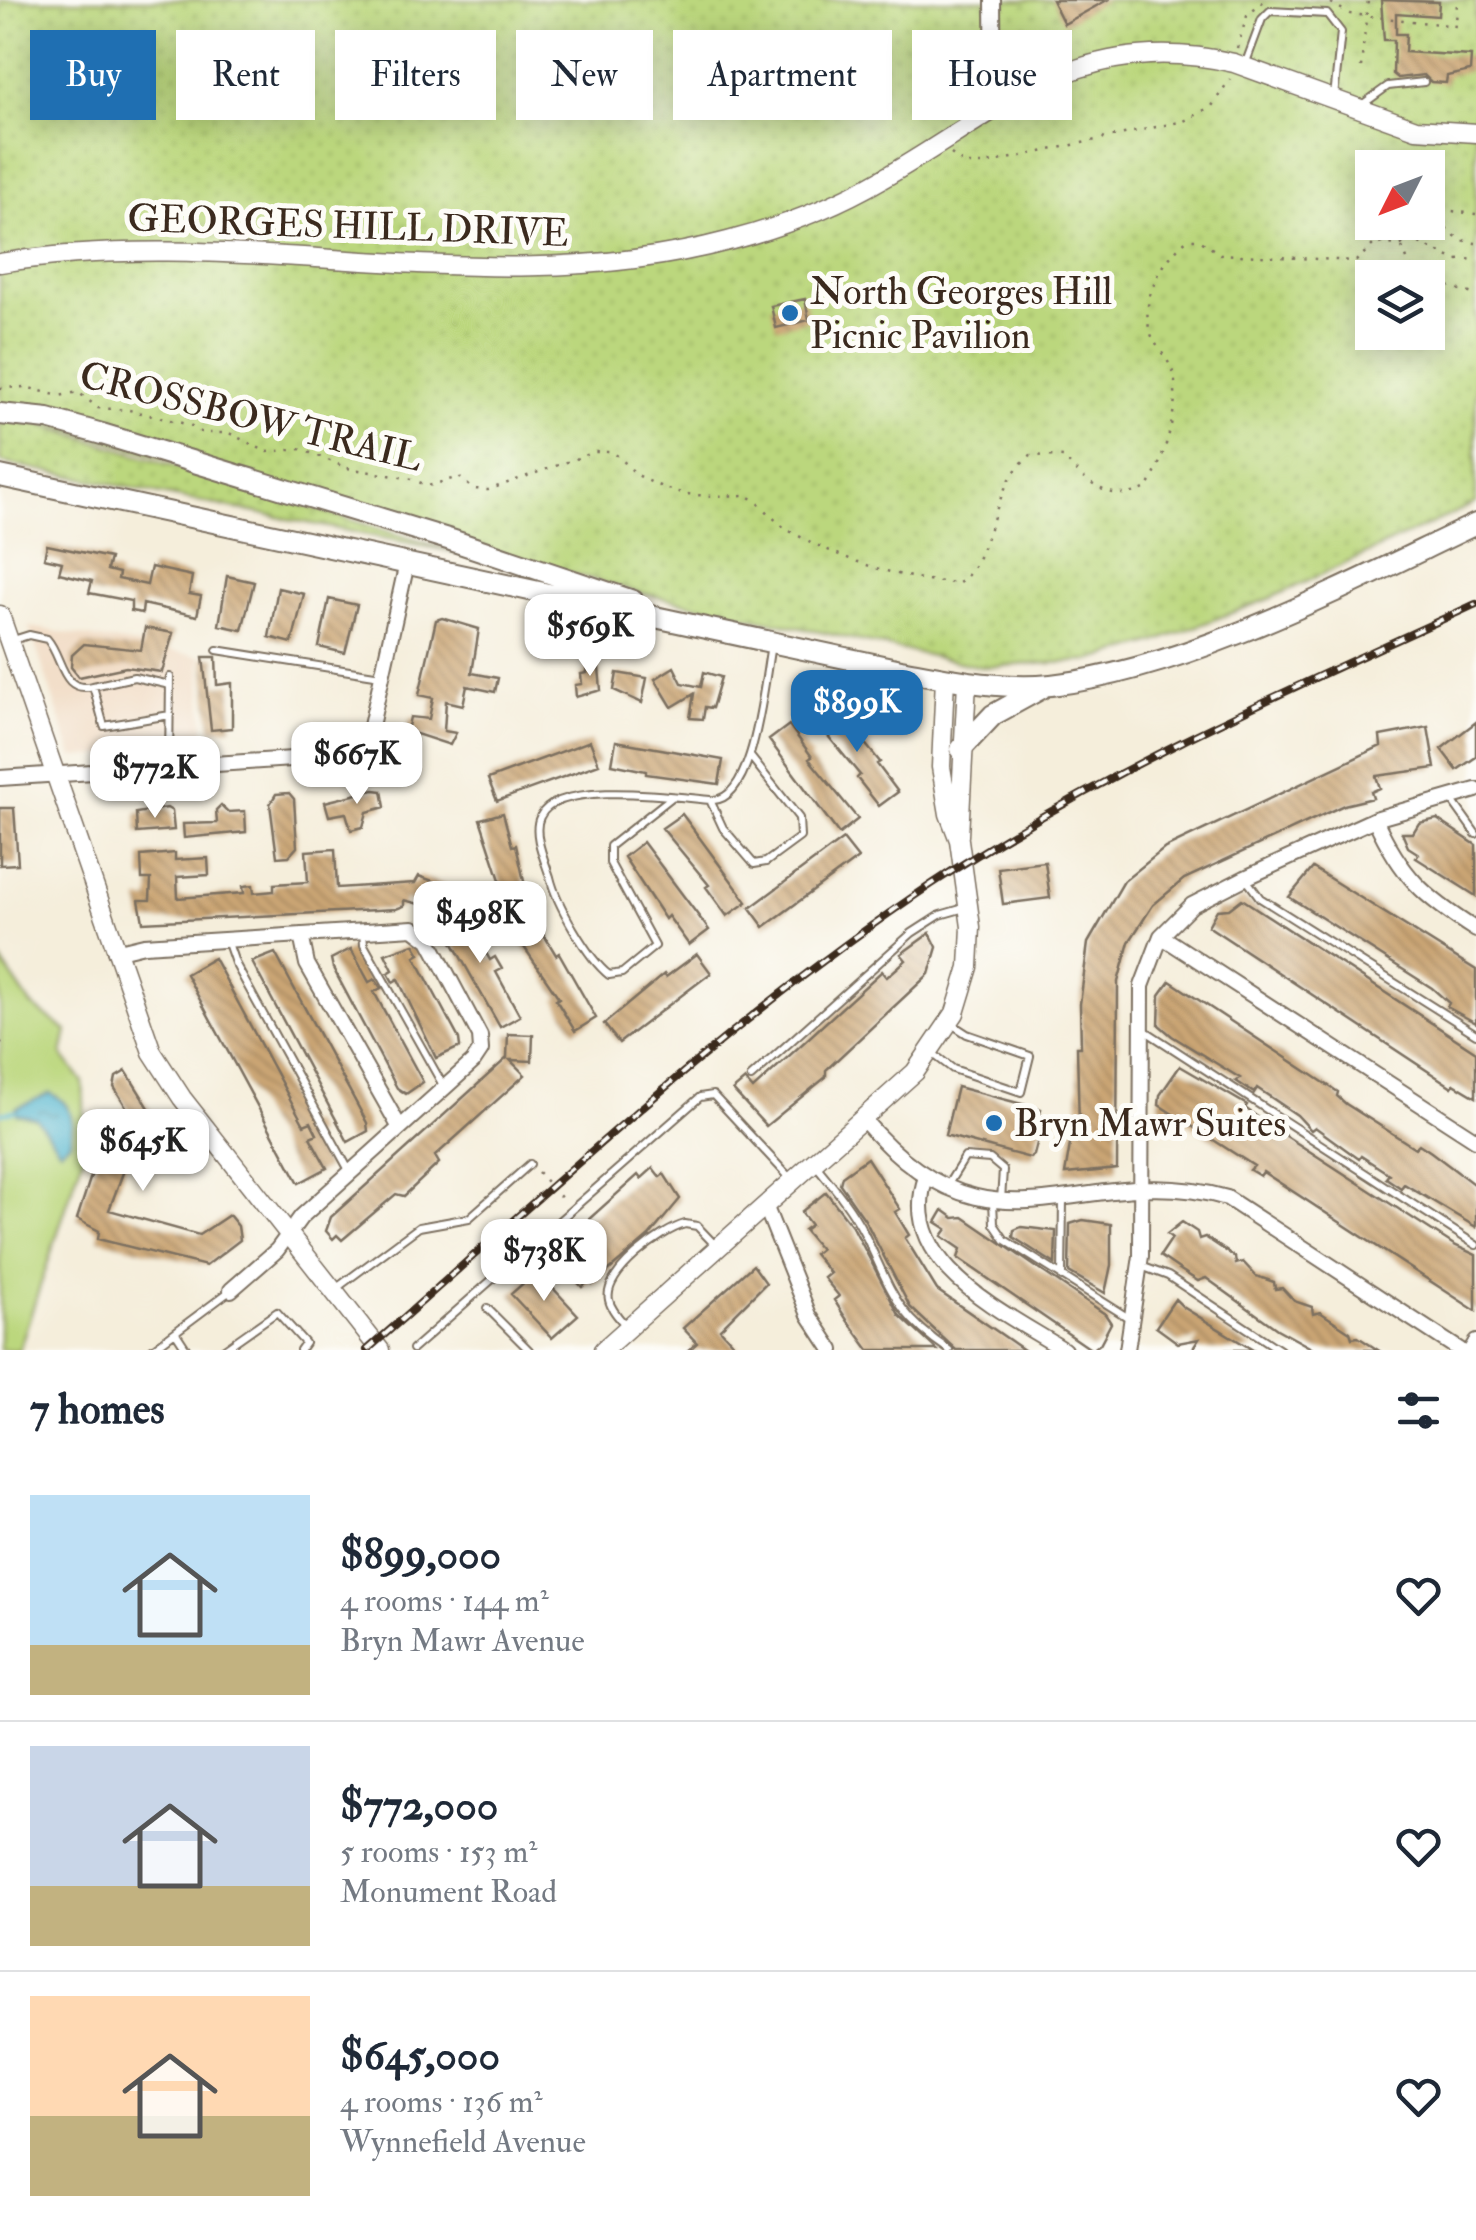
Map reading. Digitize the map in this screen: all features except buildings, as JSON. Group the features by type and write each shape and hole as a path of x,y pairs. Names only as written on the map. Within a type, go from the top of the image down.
{"main road":[{"path":"0,414 48,419 255,480 583,582 696,625"},
{"path":"0,476 946,678 1048,685 1132,668 1222,637 1476,524"},
{"path":"961,749 993,715 1048,685"}],"street":[{"path":"993,0 993,30"},
{"name":"GEORGES HILL DRIVE","path":"1072,70 1106,60 1178,54 1238,62 1416,129 1476,133"},
{"name":"GEORGES HILL DRIVE","path":"0,263 86,252 190,250 518,268 656,256 724,242 818,211 911,162 973,120"},
{"path":"0,778 346,755 369,735 407,564"},
{"path":"0,615 115,952 161,1067 380,1350"},
{"path":"946,678 941,767 949,814 959,840"},
{"path":"604,1350 932,1052 950,1023 969,967 970,907 959,840 967,682"},
{"path":"1128,1350 1140,1266 1140,1027 1144,974 1160,936 1192,905 1245,878 1375,819 1476,790"},
{"path":"1375,819 1393,859 1426,898 1476,930"},
{"path":"115,952 135,946 227,939 418,930 478,1031 481,1050 301,1217 270,1257 232,1290"},
{"path":"301,935 307,964 400,1128"},
{"path":"1160,936 1476,1140"},
{"path":"862,1118 926,1177 946,1187 997,1201 1064,1200 1188,1187 1227,1198 1460,1350"},
{"path":"926,1177 919,1205 941,1262 975,1293 1064,1350"},
{"path":"766,1205 802,1300 832,1350"},
{"path":"1471,1350 1476,1342"}],"lane":[{"path":"1238,62 1270,12 1327,14 1342,32 1334,98"},
{"path":"1358,108 1388,86 1424,82"},
{"path":"9,641 29,635 47,639 71,684 82,689 134,677 170,681 169,767"},
{"path":"672,796 610,846 610,862 656,946 622,973 609,975 554,892 538,830 540,816 551,805 597,794 672,796 710,800 726,798 736,790 750,755 772,642"},
{"path":"216,650 383,676"},
{"path":"93,686 104,726 170,715"},
{"path":"710,800 723,828 754,864 766,862 800,837 799,818 750,755"},
{"path":"1451,798 1476,834"},
{"path":"1245,878 1260,898 1476,1034"},
{"path":"750,1077 912,933 940,915 970,907"},
{"path":"362,930 364,945 444,1088"},
{"path":"227,939 235,963 350,1173"},
{"path":"932,1052 953,1069 1021,1092 1030,1056 967,1034 950,1023"},
{"path":"1140,1027 1476,1244"},
{"path":"413,1349 700,1097 713,1095 732,1112 792,1180"},
{"path":"946,1187 965,1157 990,1160 1003,1170 997,1201 998,1233 1133,1321"},
{"path":"813,1162 854,1216 896,1304 916,1327 949,1350"},
{"path":"333,1291 419,1227 470,1218 530,1164"},
{"path":"1062,1278 1064,1200"},
{"path":"628,1328 610,1304 608,1291 617,1274 651,1242 685,1224 697,1226 718,1248"},
{"path":"1140,1266 1168,1276 1280,1350"},
{"path":"151,1350 232,1290"},
{"path":"487,1308 529,1350"},
{"path":"223,1350 276,1312 303,1340 300,1350"},
{"path":"176,1333 188,1350"}],"path":[{"path":"952,156 969,165 1000,162 1194,118 1217,100 1238,62 1247,16 1265,0"},
{"path":"1310,0 1332,1 1350,14 1456,26 1457,0"},
{"path":"1362,67 1368,0"},
{"path":"1476,214 1444,210 1441,216 1447,230 1464,242 1476,242"},
{"name":"CROSSBOW TRAIL","path":"0,388 26,387 59,396 78,392 98,408 130,410 190,424 202,433 228,433 267,452 301,449 347,468 428,486 459,477 473,489 488,490 595,452 612,452 640,477 680,494 705,499 746,495 786,528 827,550 917,576 959,582 972,569 989,522 1015,472 1031,455 1063,458 1083,481 1102,491 1130,494 1148,487 1170,423 1175,383 1169,360 1151,334 1154,277 1172,251 1188,239 1198,240 1220,254 1356,261 1375,243 1401,245"},
{"path":"1407,260 1401,245 1410,240 1456,260 1476,259"},
{"path":"1445,285 1476,295"},
{"path":"0,1043 8,1039"},
{"path":"530,1164 573,1211"}],"shaded area":[{"path":"29,627 200,656 205,749 73,757"}],"green space":[{"path":"0,0 1476,0 1476,503 1271,598 1155,642 1089,661 982,667 644,594 0,410"},
{"path":"0,420 31,422 459,553 0,462"},
{"path":"0,959 31,1005 67,1031 62,1055 83,1082 86,1147 19,1350 0,1350"}],"water":[{"path":"50,1093 63,1102 72,1119 70,1142 60,1150 36,1118 17,1114 16,1108"}],"waterway":[{"path":"0,1113 15,1111"}],"railway":[{"path":"367,1350 712,1049 856,936 932,884 1130,768 1476,604"}],"place":[{"name":"North Georges Hill Picnic Pavilion","path":"790,313"},
{"name":"Bryn Mawr Suites","path":"994,1123"}]}
